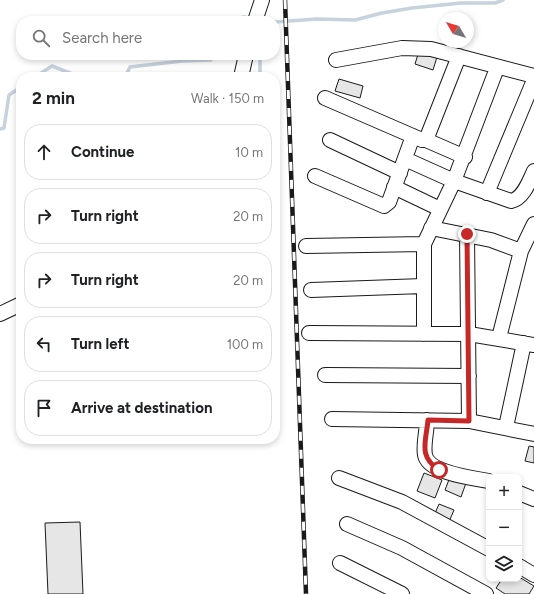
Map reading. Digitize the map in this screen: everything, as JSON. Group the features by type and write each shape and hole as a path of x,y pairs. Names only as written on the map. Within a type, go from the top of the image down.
{"street":[{"path":"336,60 402,48 431,49 497,68 518,71 534,76"},
{"path":"315,176 384,206 389,202 405,159 420,138 459,56"},
{"path":"242,72 245,60"},
{"path":"424,334 424,244 465,157 497,68"},
{"path":"487,193 534,80"},
{"path":"325,98 465,157"},
{"path":"330,140 400,173"},
{"path":"405,159 454,181 511,201 515,200 521,195 534,171"},
{"path":"394,187 440,209"},
{"path":"499,338 521,251 534,224"},
{"path":"431,228 491,240 521,251"},
{"path":"467,234 469,421"},
{"path":"306,246 424,244"},
{"path":"311,290 423,286"},
{"path":"0,314 16,306"},
{"path":"309,333 469,334 529,344 506,427"},
{"path":"325,374 469,376"},
{"path":"332,419 469,421 506,427 534,434"},
{"path":"428,420 425,455 430,464 439,470 486,480"},
{"path":"339,478 402,502 486,546"},
{"path":"522,494 534,499"},
{"path":"347,524 402,548 486,594"},
{"path":"340,563 402,594"},
{"path":"522,568 534,575"}],"building":[{"path":"419,51 437,57 433,70 415,64"},
{"path":"339,79 363,86 360,98 335,91"},
{"path":"529,446 534,447 534,463 525,461"},
{"path":"424,473 442,480 435,498 417,491"},
{"path":"450,477 466,483 461,497 445,490"},
{"path":"439,504 454,510 448,524 433,518"},
{"path":"80,522 83,594 48,594 45,523"},
{"path":"522,579 534,586 529,594 505,594 496,588 500,582 522,582"}],"waterway":[{"path":"280,22 317,19 355,20 382,13 412,8 461,3 495,3 503,0"},
{"path":"128,72 130,67 182,61 211,60"},
{"path":"260,60 260,72"},
{"path":"43,72 52,66 67,72"},
{"path":"0,129 4,128 9,95 16,90"}],"railway":[{"path":"285,0 306,594"}],"route":[{"path":"439,470 430,464 425,455 428,420 469,421 467,234"}]}
